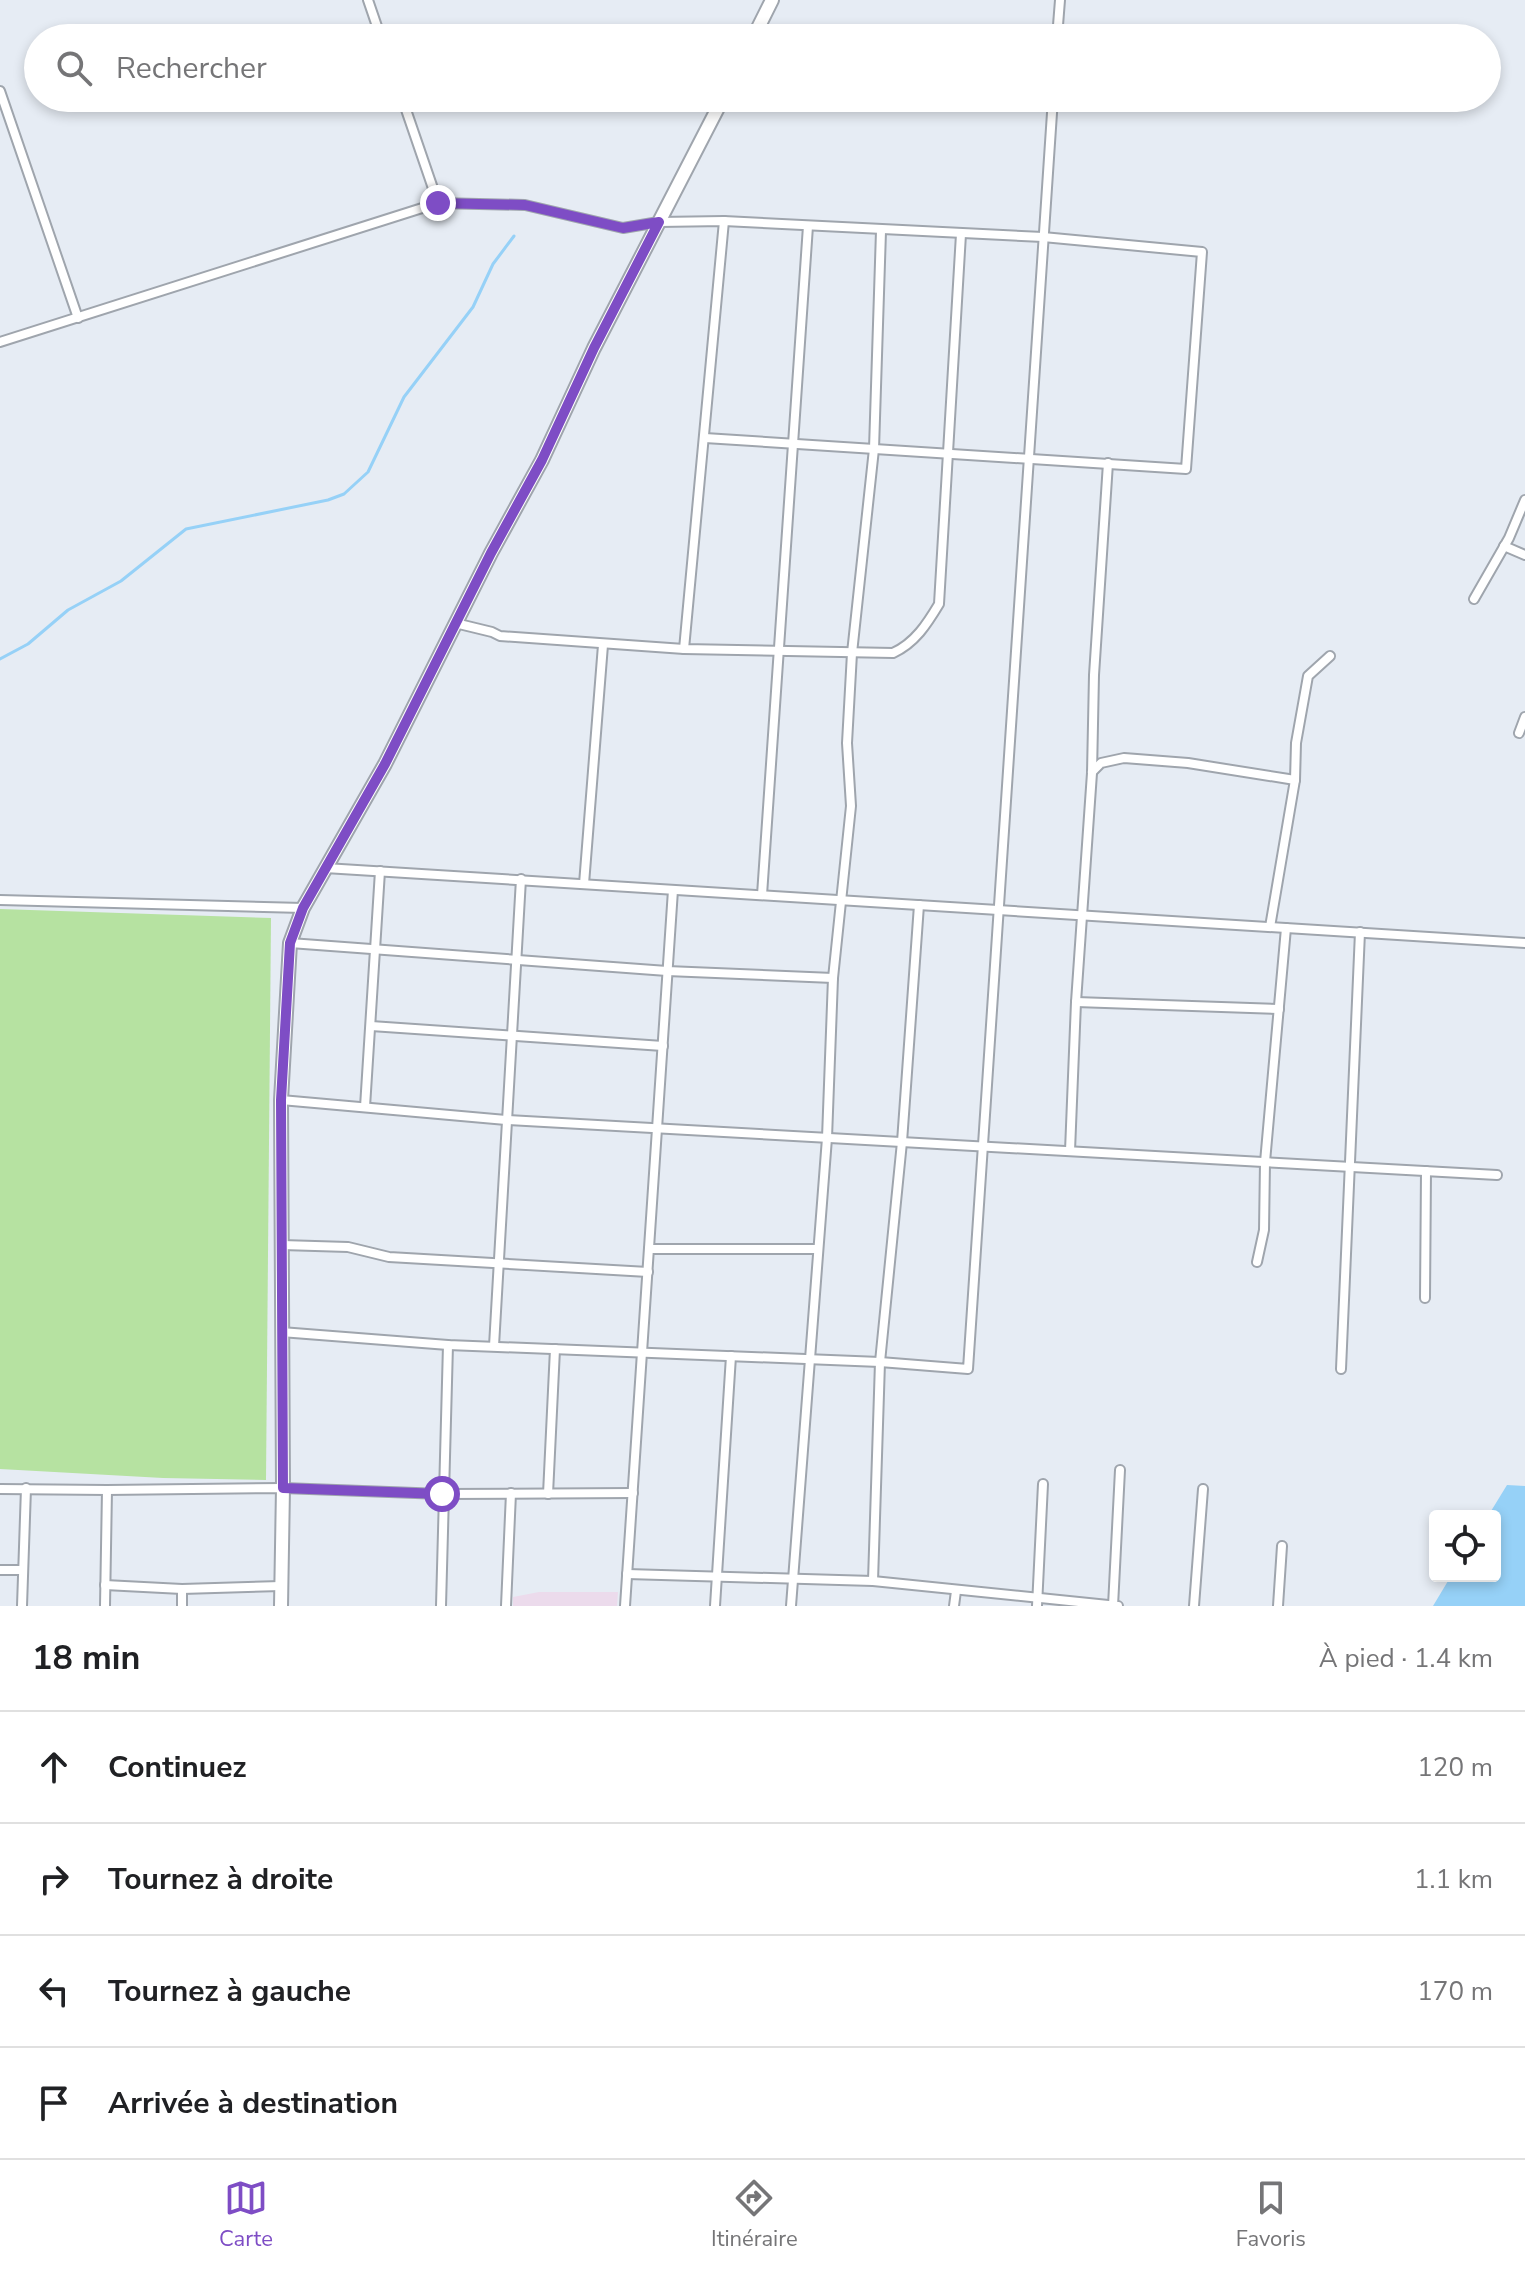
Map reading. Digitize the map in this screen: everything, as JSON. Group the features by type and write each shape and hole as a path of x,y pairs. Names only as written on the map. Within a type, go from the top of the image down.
{"street":[{"path":"368,0 376,24"},
{"path":"760,24 772,0"},
{"path":"1058,24 1060,0"},
{"path":"0,91 78,318"},
{"path":"407,112 438,203"},
{"path":"281,1606 281,1100 290,943 303,908 385,764 455,623 542,460 594,348 716,112"},
{"path":"281,1332 448,1345 880,1362 968,1369 1052,112"},
{"path":"0,342 438,203 525,205 623,228 659,222 724,221 1043,237 1202,252 1186,469 705,438"},
{"path":"684,649 724,221"},
{"path":"762,895 808,226"},
{"path":"791,1606 827,1138 833,978 851,806 847,743 852,653 874,449 881,231"},
{"path":"455,623 500,636 603,645 852,653 893,653 907,647 925,627 939,604 961,234"},
{"path":"1070,1151 1080,915 1092,773 1094,675 1108,463"},
{"path":"1474,599 1525,500"},
{"path":"1504,546 1525,555"},
{"path":"584,884 603,645"},
{"path":"1270,927 1295,780 1296,743 1308,676 1330,656"},
{"path":"1519,733 1525,717"},
{"path":"1092,773 1101,763 1124,758 1188,763 1295,780"},
{"path":"325,868 1525,943"},
{"path":"365,1107 380,871"},
{"path":"494,1346 521,879"},
{"path":"625,1606 673,890"},
{"path":"0,900 303,908"},
{"path":"873,1581 880,1362 902,1142 919,905"},
{"path":"1257,1262 1264,1230 1265,1162 1286,928"},
{"path":"1341,1369 1360,932"},
{"path":"290,943 667,971 833,978"},
{"path":"1076,1002 1279,1009"},
{"path":"371,1026 663,1046"},
{"path":"281,1100 506,1120 1497,1175"},
{"path":"1425,1298 1426,1171"},
{"path":"282,1245 348,1247 389,1257 648,1272"},
{"path":"649,1249 817,1249"},
{"path":"441,1606 448,1345"},
{"path":"548,1494 555,1349"},
{"path":"715,1606 731,1356"},
{"path":"627,1574 873,1581 1037,1602 1115,1606 1120,1470"},
{"path":"1037,1602 1043,1484"},
{"path":"22,1606 26,1488"},
{"path":"0,1489 283,1488 442,1494 633,1493"},
{"path":"1194,1606 1203,1489"},
{"path":"105,1606 107,1490"},
{"path":"506,1606 511,1493"},
{"path":"1278,1606 1282,1546"},
{"path":"0,1570 23,1570"},
{"path":"105,1585 182,1589 281,1586"},
{"path":"182,1589 182,1606"},
{"path":"954,1606 956,1591"}],"shaded area":[{"path":"539,1592 618,1592 617,1606 513,1606 513,1597"}],"green space":[{"path":"0,909 271,918 266,1480 0,1469"}],"water":[{"path":"1507,1485 1525,1486 1525,1606 1433,1606 1447,1582 1501,1582 1501,1510 1492,1510"}],"waterway":[{"path":"0,659 28,644 68,610 121,581 186,529 344,494 368,472 404,397 473,307 493,264 514,236"}],"route":[{"path":"438,203 525,205 623,228 659,222 594,348 542,460 491,553 385,764 303,908 290,943 281,1100 283,1488 442,1494"}]}
